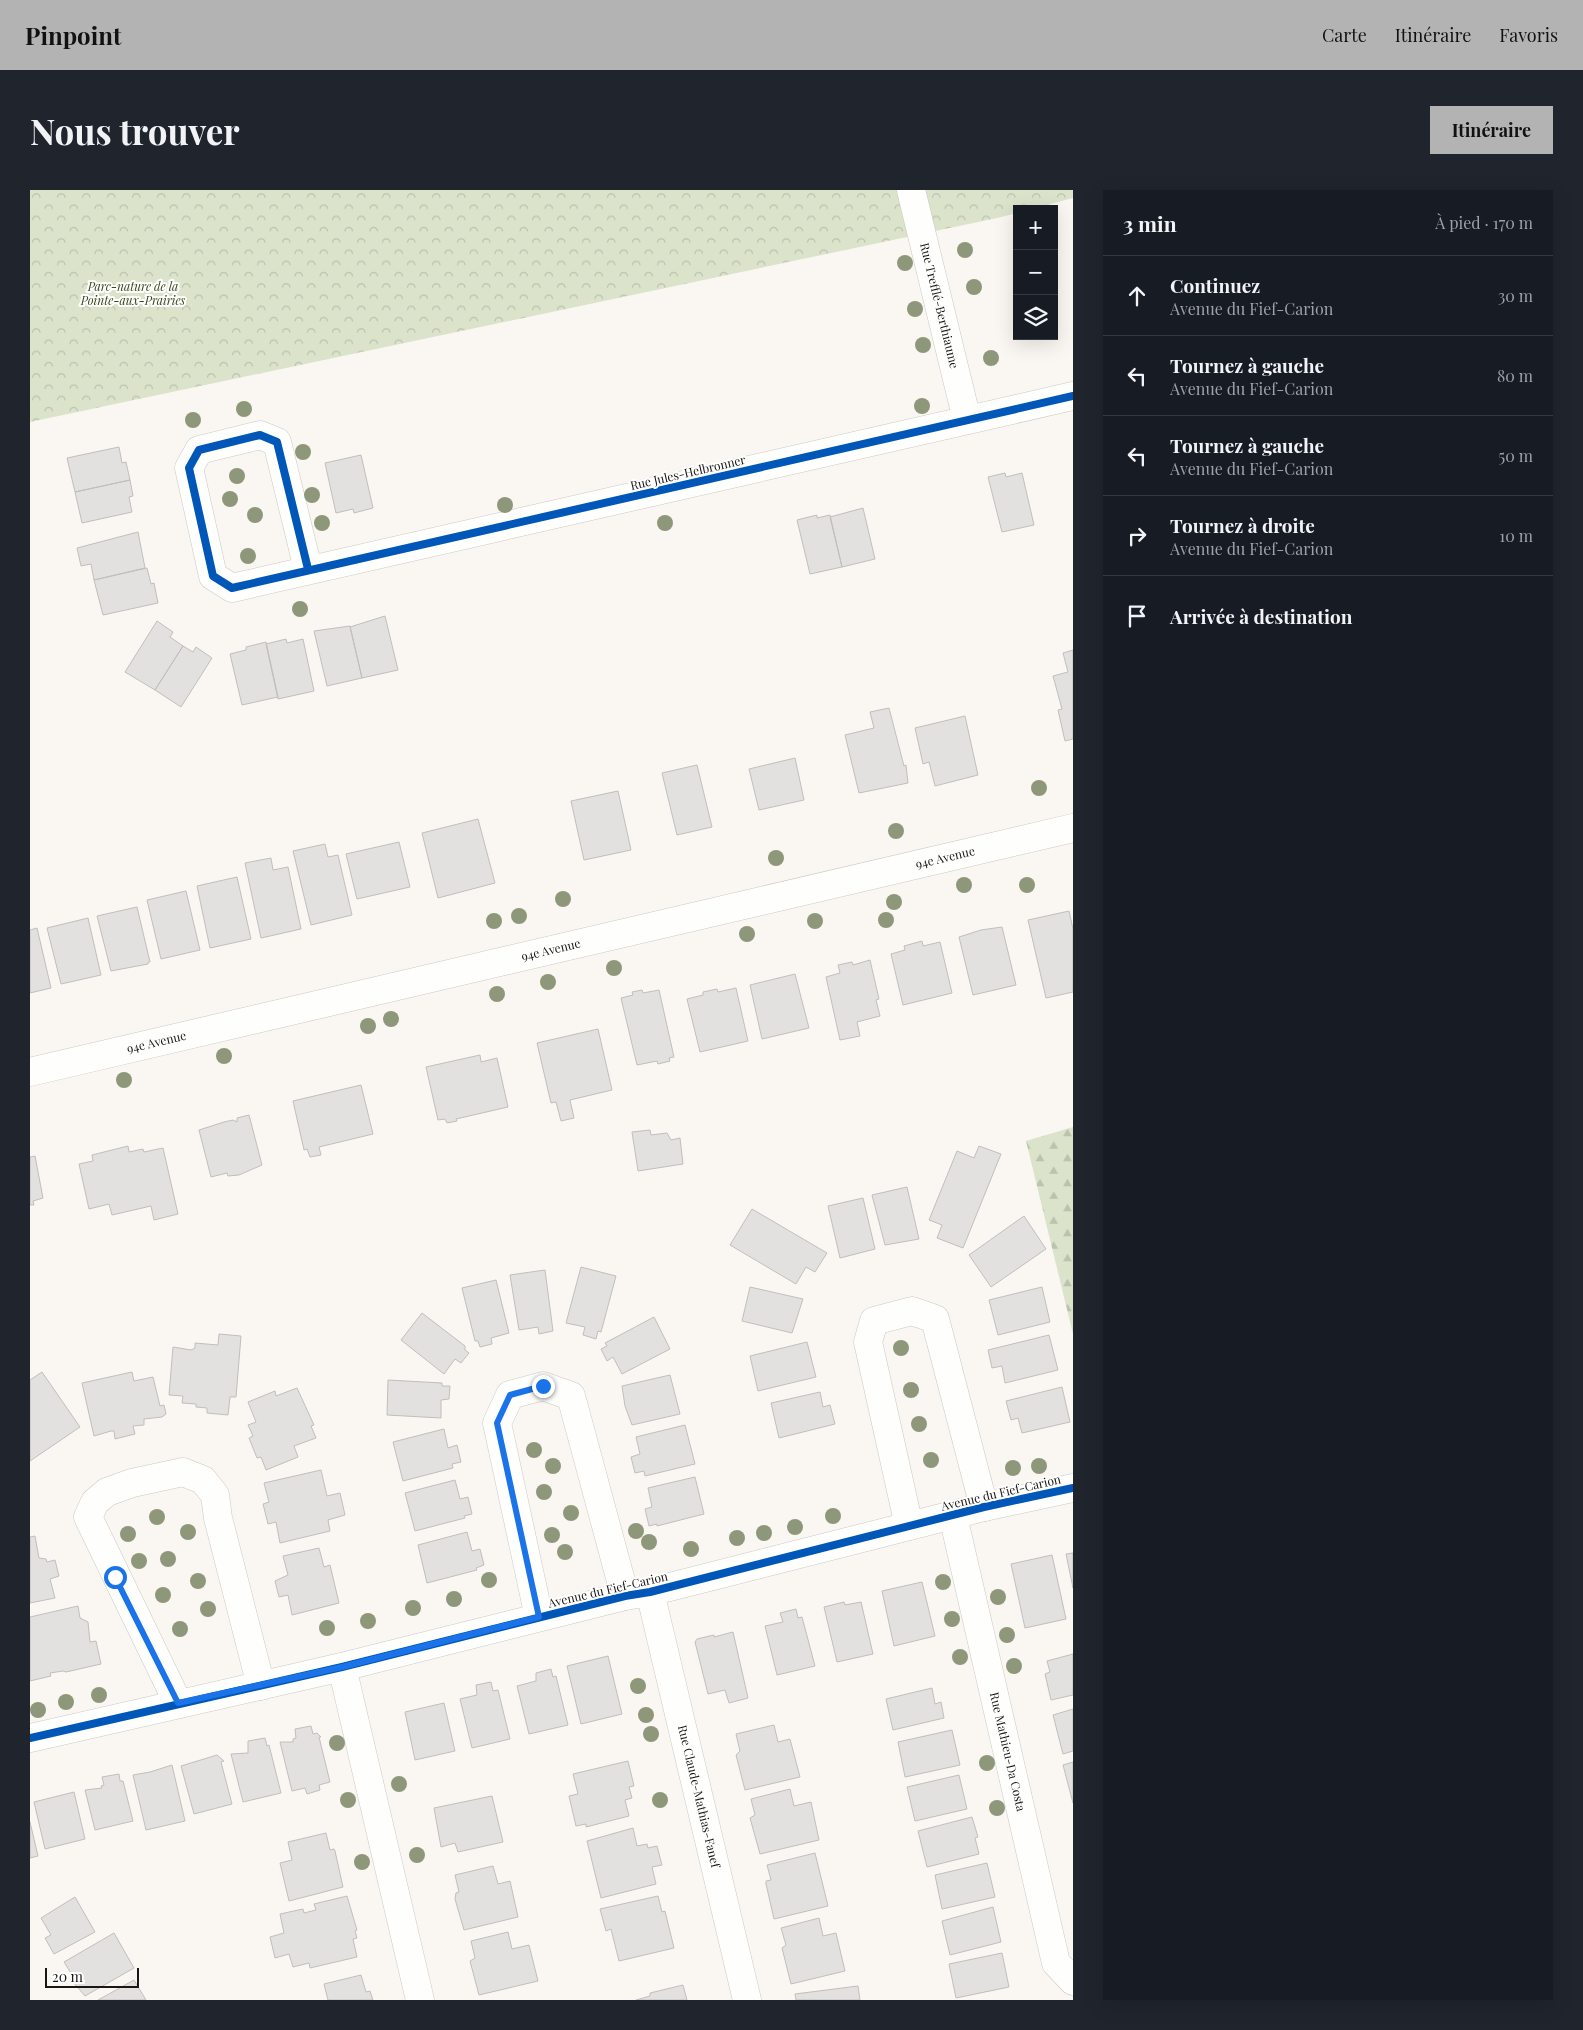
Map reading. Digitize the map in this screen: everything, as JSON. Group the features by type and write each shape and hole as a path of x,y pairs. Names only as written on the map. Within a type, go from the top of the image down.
{"street":[{"name":"Rue Trefflé-Berthiaume","path":"911,190 967,420"},
{"name":"Rue Jules-Helbronner","path":"308,569 277,442 260,436 199,450 189,468 213,576 232,588 308,569 1073,396"},
{"name":"94e Avenue","path":"30,1072 1073,828"},
{"path":"909,1526 868,1342 874,1321 912,1311 935,1319 984,1508"},
{"name":"Avenue du Fief-Carion","path":"539,1617 497,1423 510,1395 543,1386 571,1396 637,1594"},
{"path":"178,1703 88,1517 95,1502 107,1492 132,1483 183,1472 203,1480 215,1495 218,1518 260,1686"},
{"name":"Avenue du Fief-Carion","path":"30,1738 342,1667 909,1526 1073,1488"},
{"name":"Rue Mathieu-Da Costa","path":"953,1516 1056,1963 1073,1981"},
{"name":"Rue Claude-Mathias-Fanef","path":"637,1594 747,2000"},
{"path":"342,1667 420,2000"}],"green space":[{"name":"Parc-nature de la Pointe-aux-Prairies","path":"30,190 1073,190 1073,198 1047,205 1013,205 1013,214 997,218 30,422"},
{"path":"1073,1127 1073,1334 1026,1141"}],"building":[{"path":"119,447 122,463 126,462 130,480 75,492 67,458"},
{"path":"361,455 373,508 354,513 353,509 336,513 325,463"},
{"path":"1005,473 1006,477 1022,473 1034,525 1002,532 988,477"},
{"path":"130,480 133,496 129,497 132,512 82,523 75,492"},
{"path":"863,508 875,559 842,567 830,517"},
{"path":"817,515 817,518 830,515 842,567 810,574 797,520"},
{"path":"138,532 145,568 94,580 91,564 81,566 77,548"},
{"path":"147,568 151,584 154,583 158,603 103,615 94,580"},
{"path":"385,616 398,670 362,678 350,627"},
{"path":"157,621 173,632 170,637 183,646 155,690 125,672"},
{"path":"350,626 362,678 327,686 314,631"},
{"path":"286,639 287,643 303,639 314,691 278,699 266,644"},
{"path":"266,642 278,697 242,705 230,654 246,650 246,647"},
{"path":"183,646 193,652 196,647 212,658 181,707 155,690"},
{"path":"1073,650 1073,739 1065,741 1058,710 1062,709 1053,676 1068,672 1063,653"},
{"path":"889,708 904,766 906,765 908,783 859,793 845,735 874,728 870,712"},
{"path":"965,716 978,775 935,786 929,762 923,764 915,728"},
{"path":"795,758 804,800 759,810 749,769"},
{"path":"697,765 712,827 677,835 662,773"},
{"path":"618,791 631,850 584,860 571,801"},
{"path":"478,819 495,883 438,898 422,833"},
{"path":"399,842 410,887 357,899 346,854"},
{"path":"325,844 328,857 338,855 352,915 311,925 293,851"},
{"path":"271,858 273,870 288,867 301,929 261,938 245,863"},
{"path":"237,877 251,939 210,948 197,886"},
{"path":"186,891 200,950 161,959 147,900"},
{"path":"137,907 150,962 111,971 97,916"},
{"path":"1069,911 1073,929 1073,992 1046,998 1028,920"},
{"path":"88,918 101,975 61,984 47,928"},
{"path":"1002,927 1016,985 973,995 959,937 981,930"},
{"path":"37,928 51,988 30,993 30,930"},
{"path":"922,941 923,946 940,942 952,993 903,1005 891,954 905,950 904,946"},
{"path":"870,960 879,999 876,1000 880,1016 857,1022 860,1036 840,1040 826,977 840,973 838,965 852,962 853,965"},
{"path":"795,974 809,1028 762,1039 750,985"},
{"path":"736,988 748,1041 700,1052 687,999 703,995 703,992 717,989 718,992"},
{"path":"642,990 643,993 659,990 674,1057 669,1058 670,1061 658,1064 657,1061 637,1065 621,998 633,995 632,992"},
{"path":"598,1029 612,1090 570,1100 574,1118 561,1121 556,1102 551,1103 537,1043"},
{"path":"480,1055 481,1062 497,1058 508,1107 456,1119 457,1121 447,1123 445,1119 438,1120 426,1067"},
{"path":"361,1085 373,1134 319,1147 321,1155 310,1157 307,1149 304,1150 293,1101"},
{"path":"249,1115 262,1165 239,1175 228,1176 227,1173 211,1177 199,1130 233,1120 237,1122 237,1118"},
{"path":"650,1130 651,1135 667,1133 671,1140 680,1138 683,1164 638,1171 632,1132"},
{"path":"128,1146 129,1152 143,1149 144,1152 163,1148 178,1214 154,1220 151,1206 112,1215 109,1204 89,1209 79,1164 93,1161 92,1155"},
{"path":"979,1146 1001,1154 963,1248 937,1238 942,1225 929,1220 957,1151 974,1158"},
{"path":"35,1156 43,1198 33,1201 34,1205 30,1205 30,1157"},
{"path":"907,1187 919,1239 885,1245 872,1195"},
{"path":"863,1198 875,1249 840,1258 828,1206"},
{"path":"752,1209 827,1253 815,1272 806,1267 796,1284 730,1245"},
{"path":"1024,1216 1046,1249 991,1287 969,1255"},
{"path":"581,1267 616,1276 601,1332 598,1331 596,1339 583,1335 585,1327 566,1323"},
{"path":"545,1270 553,1331 539,1334 538,1327 519,1330 510,1275"},
{"path":"496,1280 509,1333 491,1338 492,1344 480,1347 478,1341 475,1341 462,1288"},
{"path":"750,1287 803,1299 792,1333 742,1321"},
{"path":"1042,1287 1050,1322 998,1335 989,1300"},
{"path":"422,1313 465,1346 465,1350 469,1353 461,1363 455,1359 444,1374 401,1340"},
{"path":"654,1317 670,1349 622,1374 613,1357 607,1361 601,1349 607,1346 605,1343"},
{"path":"219,1334 241,1336 236,1397 230,1397 228,1415 207,1413 207,1408 196,1407 196,1404 182,1403 183,1396 169,1395 173,1347 191,1350 195,1348 195,1343 218,1345"},
{"path":"1049,1335 1058,1370 1005,1383 1002,1366 992,1368 988,1350"},
{"path":"807,1342 816,1377 758,1391 750,1356"},
{"path":"42,1372 80,1427 30,1461 30,1380"},
{"path":"132,1372 134,1381 153,1377 160,1406 164,1405 166,1414 162,1417 144,1419 144,1425 133,1426 135,1434 115,1439 114,1431 111,1431 94,1436 82,1383"},
{"path":"670,1375 680,1414 632,1425 625,1406 622,1386"},
{"path":"388,1380 442,1383 442,1386 450,1386 449,1399 441,1400 441,1418 387,1415"},
{"path":"1062,1387 1070,1422 1022,1433 1018,1418 1011,1420 1006,1401"},
{"path":"297,1388 314,1425 311,1426 316,1438 294,1446 298,1457 266,1470 261,1457 257,1458 249,1438 253,1436 248,1425 256,1422 248,1402 275,1391 276,1396"},
{"path":"820,1392 823,1407 830,1405 835,1424 779,1438 771,1403"},
{"path":"685,1425 695,1464 645,1476 644,1471 635,1473 631,1457 640,1454 636,1437"},
{"path":"444,1429 448,1448 457,1445 461,1462 452,1464 453,1468 403,1481 393,1442"},
{"path":"321,1470 327,1496 340,1493 345,1515 328,1520 330,1531 280,1543 276,1522 268,1524 263,1504 269,1502 264,1483"},
{"path":"695,1477 704,1514 657,1526 657,1524 649,1526 645,1509 652,1507 648,1488"},
{"path":"455,1480 460,1499 468,1497 472,1514 464,1516 465,1518 415,1531 405,1493"},
{"path":"467,1532 472,1551 480,1549 484,1565 476,1568 477,1570 427,1583 418,1545"},
{"path":"35,1536 39,1558 46,1559 47,1562 55,1560 59,1576 50,1579 55,1598 30,1603 30,1537"},
{"path":"319,1548 324,1567 330,1565 339,1603 292,1615 288,1595 279,1597 275,1581 288,1575 283,1556"},
{"path":"1073,1553 1073,1588 1066,1554"},
{"path":"1052,1555 1066,1619 1025,1628 1011,1564"},
{"path":"922,1582 935,1636 894,1646 882,1591"},
{"path":"844,1602 845,1605 861,1602 873,1654 837,1662 824,1607"},
{"path":"78,1606 80,1618 88,1622 90,1642 96,1641 101,1664 66,1672 50,1673 51,1676 30,1681 30,1617"},
{"path":"796,1609 798,1618 802,1617 815,1666 777,1675 765,1626 783,1622 780,1613"},
{"path":"733,1632 748,1698 729,1703 725,1690 708,1694 695,1642 697,1639"},
{"path":"1073,1654 1073,1695 1051,1700 1045,1674 1050,1672 1047,1661"},
{"path":"608,1656 622,1714 581,1724 567,1666"},
{"path":"551,1669 553,1677 556,1676 568,1725 529,1734 517,1686 536,1681 536,1673"},
{"path":"491,1682 493,1691 498,1690 510,1739 472,1748 460,1699 477,1695 476,1685"},
{"path":"932,1688 935,1704 941,1702 944,1718 893,1730 886,1699"},
{"path":"444,1703 455,1751 415,1760 405,1712"},
{"path":"1073,1709 1073,1751 1063,1754 1053,1715"},
{"path":"774,1725 778,1742 790,1739 800,1777 745,1790 736,1755 740,1751 736,1734"},
{"path":"311,1726 313,1734 317,1733 321,1737 319,1737 330,1782 319,1785 320,1790 307,1794 305,1788 292,1791 280,1742 293,1742 293,1739 296,1738 295,1729"},
{"path":"952,1730 960,1765 905,1777 898,1742"},
{"path":"265,1738 267,1746 269,1745 281,1793 243,1802 231,1754 248,1753 248,1741"},
{"path":"217,1755 224,1761 221,1762 232,1804 194,1814 181,1766"},
{"path":"628,1761 634,1786 629,1787 632,1798 625,1800 629,1816 586,1827 586,1824 576,1826 569,1796 578,1794 573,1774"},
{"path":"1073,1762 1073,1803 1063,1765"},
{"path":"172,1765 185,1821 146,1830 133,1775"},
{"path":"119,1774 120,1781 123,1781 133,1821 95,1830 85,1790 102,1788 101,1786 104,1785 102,1777"},
{"path":"959,1775 967,1809 915,1821 907,1787"},
{"path":"790,1789 794,1806 811,1802 819,1840 760,1854 750,1818 755,1815 751,1799"},
{"path":"74,1792 85,1839 45,1849 34,1802"},
{"path":"492,1796 503,1842 458,1852 455,1843 441,1847 434,1808"},
{"path":"972,1817 978,1837 975,1838 979,1854 927,1867 918,1831"},
{"path":"30,1822 38,1856 30,1858"},
{"path":"633,1828 637,1846 647,1844 648,1848 657,1846 662,1865 652,1867 656,1884 601,1898 587,1841"},
{"path":"326,1833 330,1850 334,1849 335,1851 343,1887 289,1901 280,1863 292,1860 288,1842"},
{"path":"815,1853 828,1906 774,1919 766,1884 766,1881 771,1880 767,1865"},
{"path":"987,1863 995,1897 942,1909 935,1875"},
{"path":"493,1866 498,1884 510,1881 518,1917 464,1930 455,1899 456,1893 459,1892 455,1875"},
{"path":"347,1896 357,1930 355,1931 357,1938 353,1939 357,1957 310,1968 309,1963 293,1967 289,1954 275,1958 270,1937 284,1933 280,1914 303,1909 304,1913 316,1910 314,1904"},
{"path":"658,1896 662,1912 665,1911 674,1948 619,1961 611,1929 606,1931 600,1909"},
{"path":"75,1897 95,1932 54,1954 45,1938 51,1935 41,1918"},
{"path":"993,1907 1001,1942 950,1955 942,1921"},
{"path":"819,1918 823,1936 836,1933 845,1971 791,1984 782,1948 786,1945 781,1928"},
{"path":"508,1932 512,1949 529,1945 538,1981 479,1995 470,1961 475,1958 471,1941"},
{"path":"114,1933 134,1968 85,1996 73,1982 74,1978 64,1962"},
{"path":"1002,1953 1009,1987 956,1998 949,1964"},
{"path":"361,1975 366,1992 370,1991 373,2000 328,2000 324,1984"},
{"path":"134,1980 146,2000 98,2000"},
{"path":"683,1985 687,2000 636,2000 650,1996 650,1993"},
{"path":"858,1986 860,2000 796,2000 795,1994"}],"cycle path":[{"path":"308,569 277,442 260,435 199,450 189,468 213,576 232,588 1073,396"},
{"path":"30,1738 342,1667 625,1596 650,1592 984,1507 1073,1488"}],"route":[{"path":"115,1577 178,1703 342,1667 539,1617 497,1423 510,1395 543,1386"}]}
